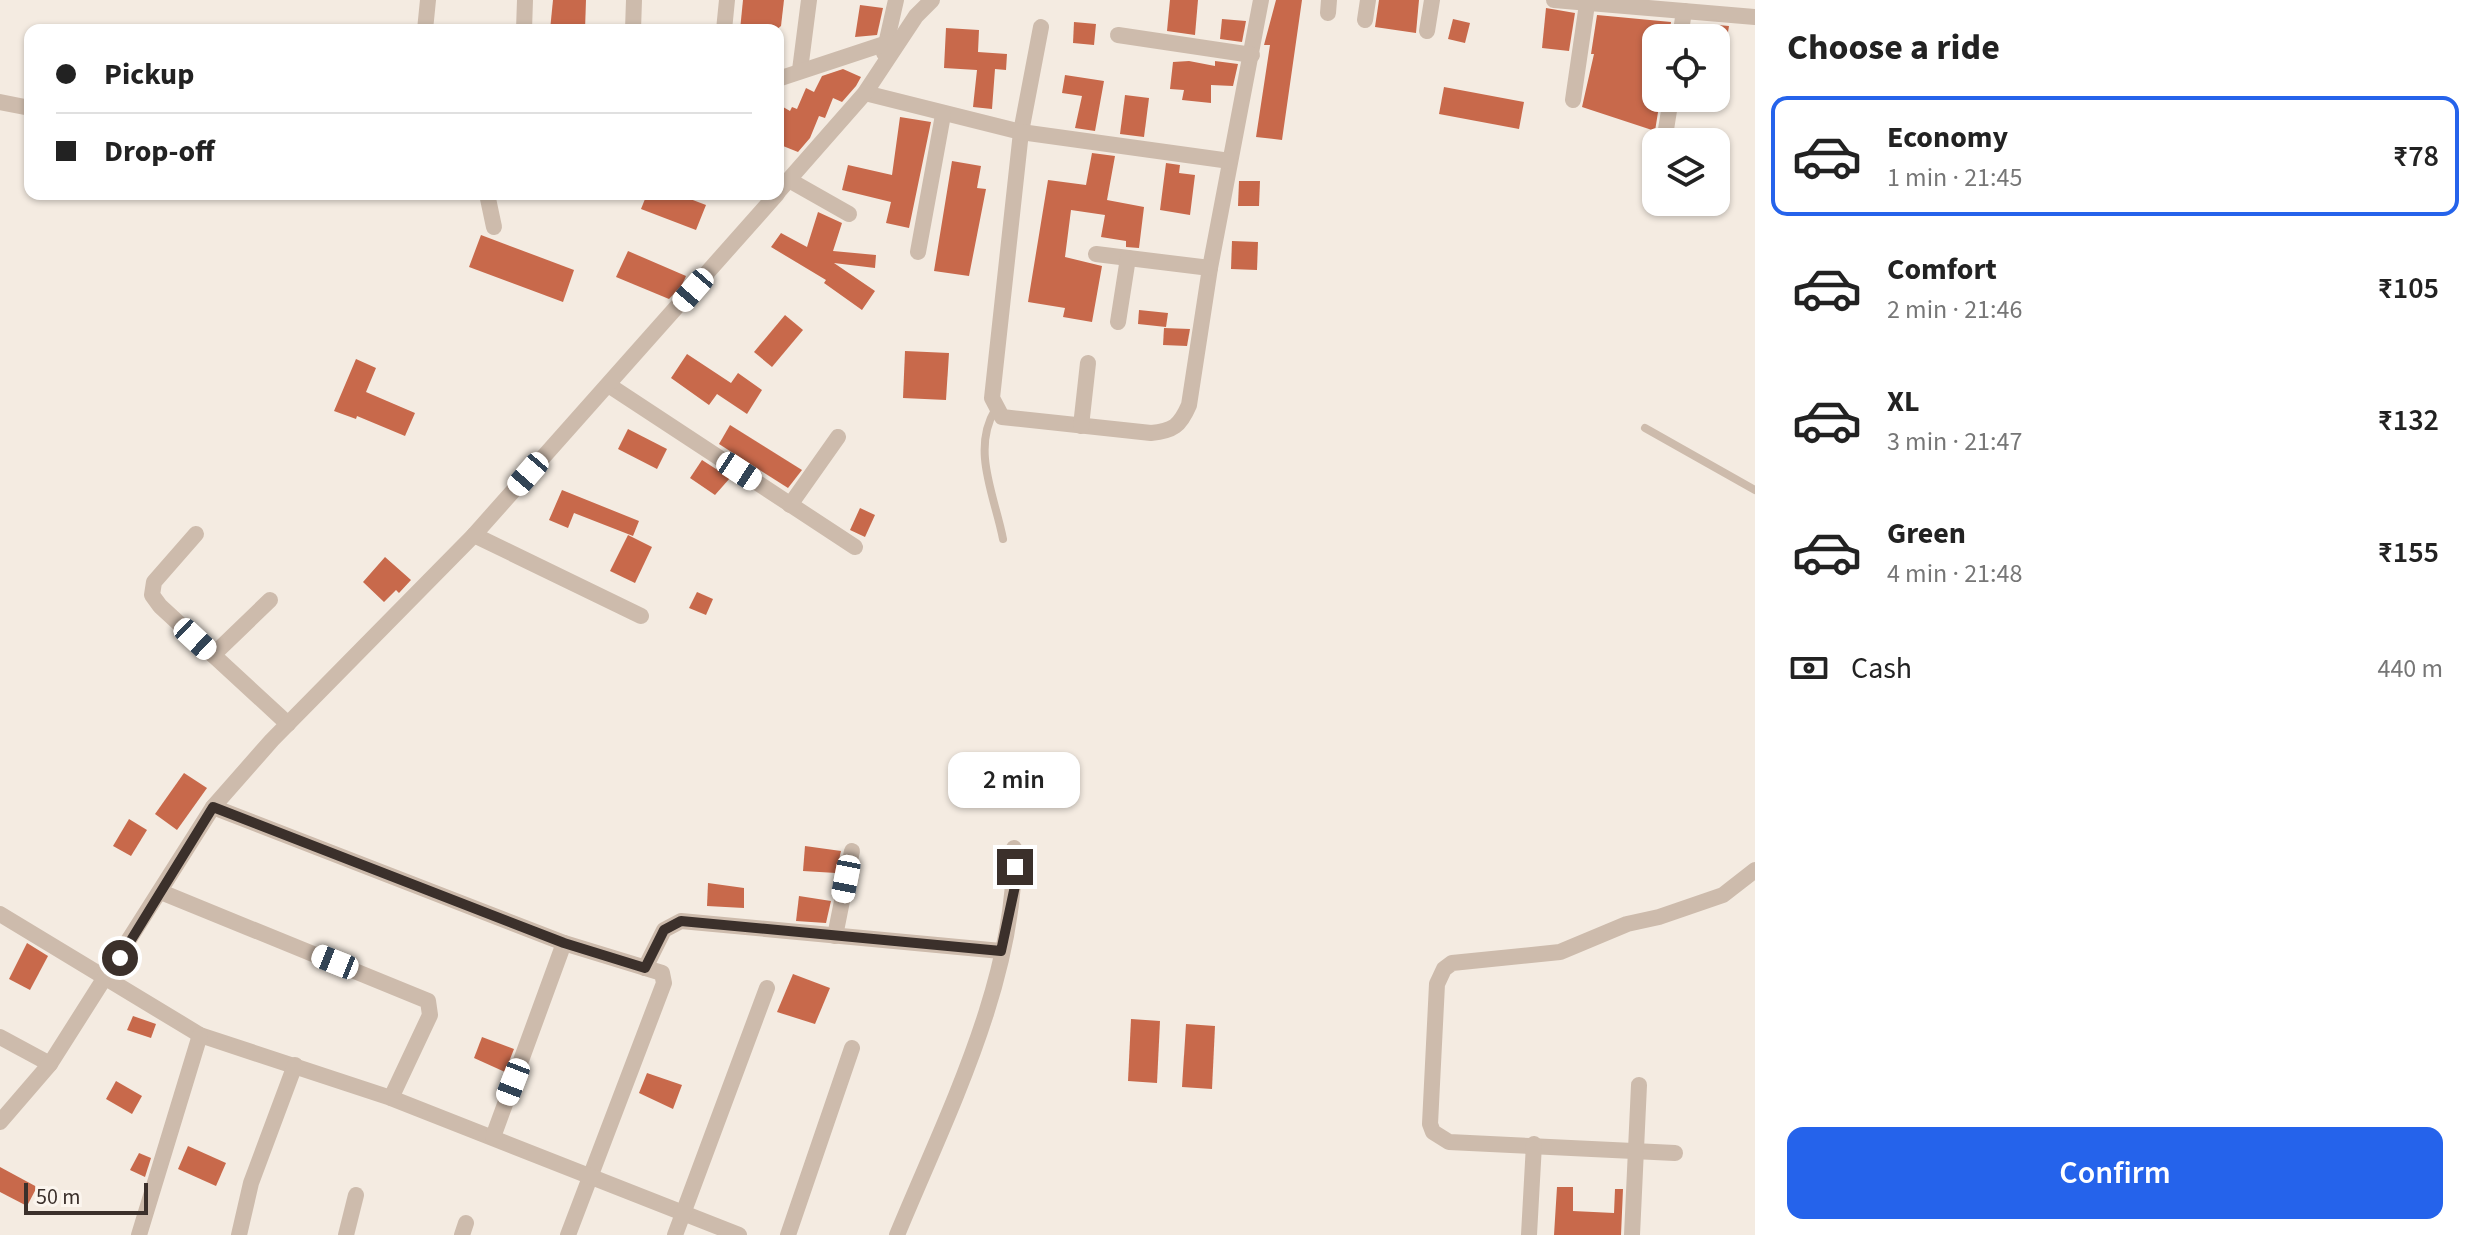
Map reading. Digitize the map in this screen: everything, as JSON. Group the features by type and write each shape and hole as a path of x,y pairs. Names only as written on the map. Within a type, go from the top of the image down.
{"street":[{"path":"426,24 428,0"},
{"path":"524,24 525,0"},
{"path":"633,24 634,0"},
{"path":"725,24 727,0"},
{"path":"800,70 809,0"},
{"path":"880,67 887,43 892,0"},
{"path":"784,186 865,93 880,67 932,0"},
{"path":"1041,27 1021,132 992,398 995,410 1002,417 1151,433 1169,431 1181,423 1189,405 1210,268 1261,0"},
{"path":"1365,20 1368,0"},
{"path":"1427,31 1432,0"},
{"path":"1554,0 1587,4 1607,2 1755,17"},
{"path":"1573,100 1587,4"},
{"path":"1682,24 1684,11"},
{"path":"1118,35 1252,55"},
{"path":"784,77 887,43"},
{"path":"865,93 943,115 1021,132 1230,161"},
{"path":"0,102 24,107"},
{"path":"918,252 943,115"},
{"path":"784,190 849,214"},
{"path":"488,200 494,227"},
{"path":"0,1122 50,1064 107,980 213,807 288,724 474,535 610,386 771,200"},
{"path":"1096,254 1210,268"},
{"path":"1118,322 1128,258"},
{"path":"1081,426 1088,363"},
{"path":"610,386 855,547"},
{"path":"790,505 838,437"},
{"path":"196,534 154,582 152,595 288,724"},
{"path":"474,535 641,616"},
{"path":"213,655 270,600"},
{"path":"213,807 564,943 662,973 664,983 568,1235"},
{"path":"897,1235 969,1060 1001,951 1015,886 1014,848"},
{"path":"835,936 852,851"},
{"path":"1675,1153 1449,1142 1433,1132 1430,1124 1437,984 1444,969 1465,960 1560,952 1627,924 1723,895 1755,870"},
{"path":"161,892 428,1001 430,1015 391,1098"},
{"path":"0,914 200,1035 391,1098 739,1235"},
{"path":"645,968 664,930 681,921 1001,951"},
{"path":"493,1137 564,943"},
{"path":"675,1235 767,988"},
{"path":"139,1235 200,1035"},
{"path":"0,1037 50,1064"},
{"path":"788,1235 852,1048"},
{"path":"239,1235 251,1183 295,1065"},
{"path":"1632,1235 1639,1085"},
{"path":"1529,1235 1534,1144"},
{"path":"346,1235 356,1195"}],"lane":[{"path":"995,410 987,423 986,471 1003,539"},
{"path":"1645,428 1755,490"}],"building":[{"path":"553,0 586,0 585,24 551,24"},
{"path":"743,0 784,0 781,24 741,24"},
{"path":"1170,0 1198,0 1195,35 1167,31"},
{"path":"1276,0 1302,0 1282,140 1256,137 1270,45 1264,45"},
{"path":"1379,0 1419,0 1416,33 1375,27"},
{"path":"860,5 883,8 877,35 855,37"},
{"path":"1546,8 1575,13 1569,51 1542,48"},
{"path":"1597,15 1671,22 1642,24 1642,112 1658,112 1655,128 1646,128 1582,107 1594,54 1591,54"},
{"path":"1222,19 1246,21 1242,42 1220,39"},
{"path":"1453,19 1470,23 1465,43 1448,39"},
{"path":"1074,22 1096,24 1094,45 1073,43"},
{"path":"946,28 979,30 978,52 1007,54 1006,70 995,69 992,109 973,107 977,70 944,68"},
{"path":"1189,61 1215,66 1215,61 1238,64 1233,86 1211,85 1211,103 1182,100 1184,90 1170,89 1173,62"},
{"path":"843,69 861,77 842,102 833,98 825,118 819,116 810,138 798,152 784,146 784,108 790,111 792,107 797,109 806,88 814,92 822,76"},
{"path":"1065,75 1104,81 1095,131 1075,128 1082,96 1062,93"},
{"path":"1444,87 1524,102 1519,129 1439,114"},
{"path":"1125,95 1149,98 1144,137 1120,134"},
{"path":"900,117 931,122 909,228 886,223 891,202 842,190 848,165 892,175"},
{"path":"1092,153 1115,156 1107,200 1144,207 1139,248 1126,247 1126,241 1101,237 1105,215 1071,210 1065,257 1102,266 1092,322 1063,317 1065,308 1028,302 1048,180 1086,185"},
{"path":"952,161 981,166 977,188 986,189 969,276 934,271"},
{"path":"1166,163 1180,165 1179,173 1195,175 1190,215 1160,210"},
{"path":"1239,181 1260,181 1259,206 1238,206"},
{"path":"645,200 693,200 706,205 696,230 641,209"},
{"path":"818,212 842,223 833,251 876,255 875,268 834,263 875,291 862,310 824,283 826,280 771,247 781,233 807,247"},
{"path":"481,235 574,270 563,302 469,267"},
{"path":"1232,241 1258,242 1257,270 1231,269"},
{"path":"628,251 686,276 682,285 669,299 616,277"},
{"path":"1139,310 1168,313 1166,327 1138,324"},
{"path":"785,315 803,330 772,367 754,352"},
{"path":"1164,328 1190,329 1187,346 1163,345"},
{"path":"905,351 949,353 946,400 903,398"},
{"path":"687,354 731,383 738,373 762,390 747,414 717,394 709,405 671,378"},
{"path":"356,359 376,368 366,392 415,413 405,436 357,416 356,419 334,411"},
{"path":"730,425 802,470 788,488 719,444"},
{"path":"628,429 667,449 657,469 618,449"},
{"path":"702,460 730,478 715,495 690,478"},
{"path":"562,490 639,521 633,536 574,513 568,528 549,520"},
{"path":"860,508 875,515 865,537 850,530"},
{"path":"628,535 652,547 635,583 610,571"},
{"path":"385,557 411,580 399,593 396,590 384,602 363,582"},
{"path":"697,592 713,599 706,615 689,608"},
{"path":"184,773 207,788 177,830 155,814"},
{"path":"129,819 147,830 131,856 113,846"},
{"path":"805,846 841,851 836,873 803,871"},
{"path":"708,883 744,888 744,908 707,906"},
{"path":"799,896 831,901 826,923 796,921"},
{"path":"27,943 48,956 30,990 9,979"},
{"path":"793,974 830,988 815,1024 777,1012"},
{"path":"133,1016 156,1024 151,1038 127,1030"},
{"path":"1131,1019 1160,1021 1157,1083 1128,1081"},
{"path":"1186,1024 1215,1026 1212,1089 1182,1087"},
{"path":"482,1037 514,1049 505,1072 474,1058"},
{"path":"647,1073 682,1085 673,1109 639,1093"},
{"path":"116,1081 142,1096 132,1114 106,1099"},
{"path":"188,1146 226,1163 216,1186 178,1169"},
{"path":"139,1153 151,1158 145,1177 130,1170"},
{"path":"0,1167 37,1187 27,1206 0,1192"},
{"path":"1557,1187 1573,1187 1573,1211 1614,1213 1615,1189 1623,1189 1621,1235 1554,1235"}],"route":[{"path":"120,958 213,807 564,943 645,968 664,930 681,921 1001,951 1015,886 1015,867"}]}
